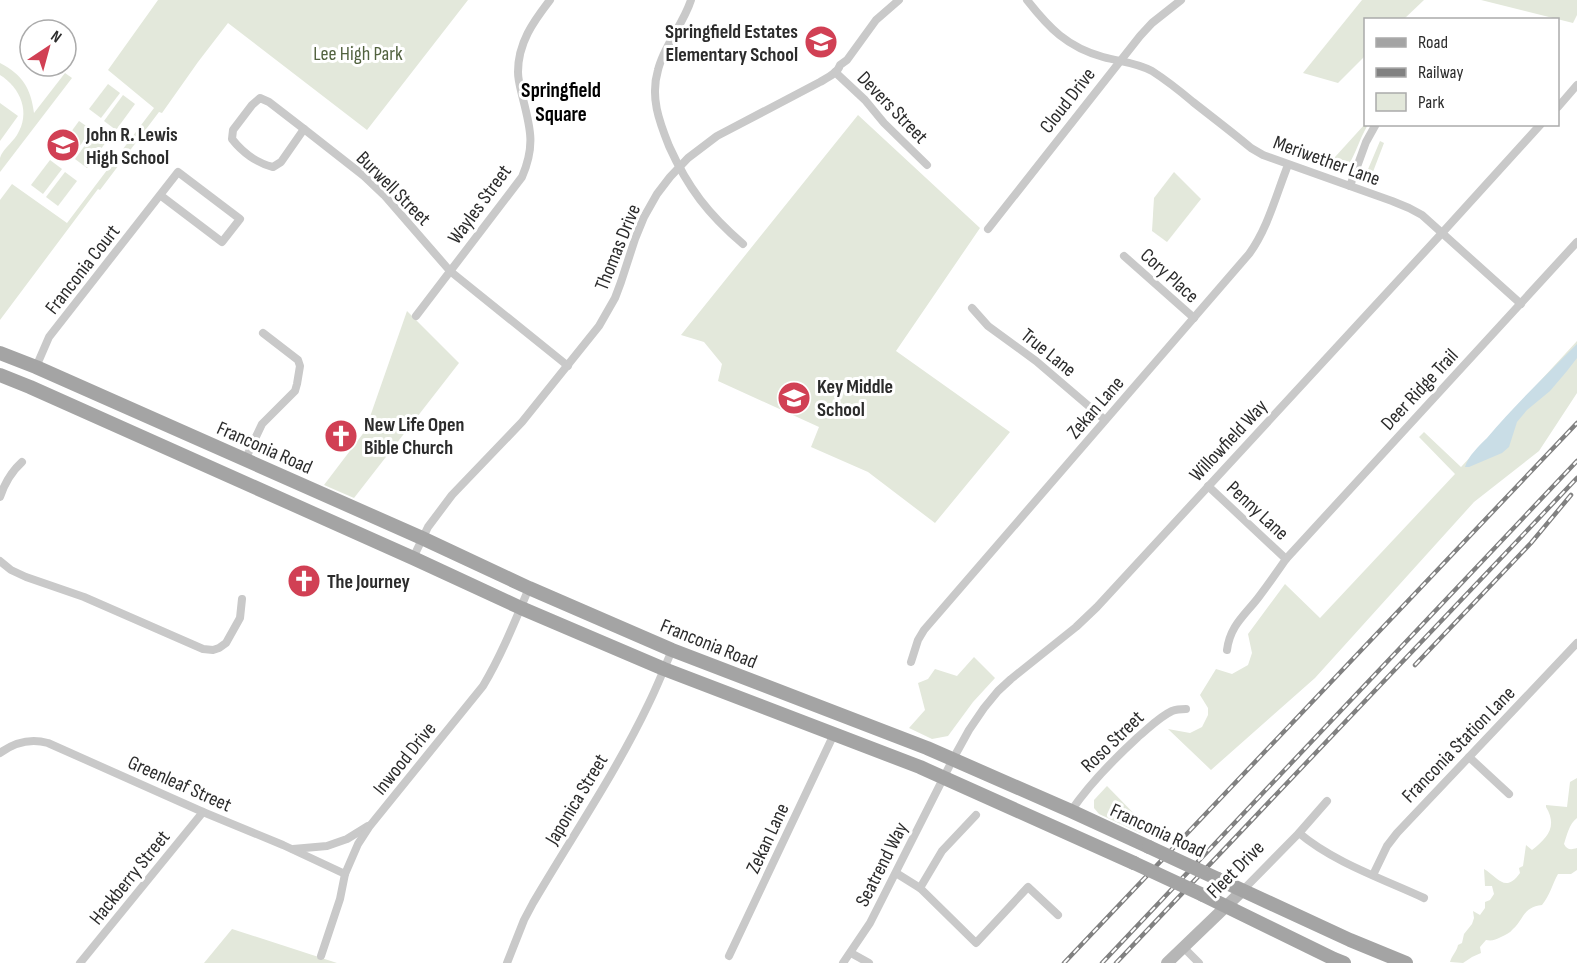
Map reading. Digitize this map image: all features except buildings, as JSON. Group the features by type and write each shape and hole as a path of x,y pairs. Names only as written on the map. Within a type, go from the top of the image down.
{"main road":[{"name":"Franconia Road","path":"0,353 290,479 672,650 953,759 1350,940 1406,963"},
{"name":"Franconia Road","path":"0,375 521,608 664,669 944,777 1227,906 1344,963"},
{"path":"276,498 290,479"}],"street":[{"name":"Wayles Street","path":"416,316 522,177 528,164 531,134 520,87 519,60 528,31 550,0"},
{"path":"691,0 684,19 661,59 657,72 655,103 658,119 679,168 692,190 725,228 743,244"},
{"name":"Thomas Drive","path":"413,558 436,515 452,495 522,422 598,326 621,282 644,217 657,194 679,168 717,136 835,72 847,60 876,20 898,0"},
{"name":"Meriwether Lane","path":"1027,0 1045,23 1061,37 1103,57 1137,63 1158,75 1263,155 1409,208 1422,215 1521,304"},
{"name":"Cloud Drive","path":"988,229 1152,23 1181,0"},
{"name":"Devers Street","path":"835,72 927,165"},
{"path":"1559,104 1577,85"},
{"name":"Burwell Street","path":"304,129 280,162 273,167 263,165 239,148 232,139 233,130 252,105 260,98 269,102 304,129 364,176 384,195 450,271 568,366"},
{"path":"1350,186 1366,142 1375,126"},
{"name":"Willowfield Way","path":"944,777 969,730 998,691 1097,607 1539,126"},
{"name":"Zekan Lane","path":"911,662 924,630 1257,243 1266,227 1288,165"},
{"name":"Franconia Court","path":"36,367 49,336 178,172 240,219 222,242 160,195"},
{"name":"Deer Ridge Trail","path":"1227,650 1234,627 1257,600 1286,559 1577,242"},
{"name":"Cory Place","path":"1124,256 1194,318"},
{"name":"True Lane","path":"972,308 988,326 1036,361 1105,420"},
{"path":"245,460 262,424 295,391 299,376 298,360 263,333"},
{"path":"0,496 12,471 22,462"},
{"name":"Penny Lane","path":"1208,486 1286,559"},
{"path":"0,561 11,570 26,577 84,597 203,649 213,650 226,643 240,618 242,599"},
{"name":"Inwood Drive","path":"321,956 340,899 345,874 358,844 370,825 483,686 530,588"},
{"name":"Franconia Station Lane","path":"1373,875 1390,840 1577,643"},
{"name":"Japonica Street","path":"507,963 524,920 625,749 649,704 672,650"},
{"name":"Roso Street","path":"1071,811 1103,770 1149,728 1175,710 1186,709"},
{"name":"Zekan Lane","path":"729,956 834,734"},
{"name":"Greenleaf Street","path":"0,753 10,746 33,741 63,749 345,874"},
{"path":"1469,758 1509,794"},
{"name":"Seatrend Way","path":"843,963 870,922 944,777"},
{"name":"Fleet Drive","path":"1167,963 1242,891 1327,801"},
{"name":"Hackberry Street","path":"80,963 203,812"},
{"path":"920,888 942,851 976,815"},
{"path":"292,849 327,846 347,839 370,825"},
{"path":"1299,833 1321,850 1424,898"},
{"path":"896,873 920,888 976,943 1029,887 1058,915"},
{"path":"1184,947 1199,963"},
{"path":"851,953 869,963"}],"green space":[{"name":"Lee High Park","path":"158,0 468,0 367,130 228,23 162,113 159,112 100,190 98,189 0,320 0,200 12,184 67,223 154,108 108,70"},
{"path":"1362,0 1424,0 1405,18 1364,18 1364,57 1338,83 1303,73"},
{"path":"1481,0 1577,0 1577,15 1573,23"},
{"path":"0,63 15,72 28,90 34,113 61,78 72,78 0,172 1,155 21,127 23,110 18,94 0,75"},
{"path":"108,84 120,93 101,118 89,109"},
{"path":"123,95 135,104 116,130 104,121"},
{"path":"0,103 18,116 0,141"},
{"path":"858,115 980,228 896,351 1010,432 935,523 868,472 811,447 819,427 718,381 722,364 704,342 681,335"},
{"path":"79,121 92,130 72,156 60,147"},
{"path":"1364,125 1368,126 1353,157 1342,172 1325,168"},
{"path":"94,133 106,142 87,168 75,159"},
{"path":"1380,141 1384,143 1371,177 1372,182 1377,186 1368,181 1366,174"},
{"path":"50,160 62,169 43,194 31,185"},
{"path":"65,172 77,181 58,206 46,197"},
{"path":"1174,172 1201,199 1167,242 1152,231 1154,198"},
{"path":"407,311 459,363 354,498 324,485 365,431"},
{"path":"1577,341 1577,393 1539,451 1474,502 1315,678 1211,770 1168,729 1190,733 1202,727 1208,715 1208,708 1200,695 1216,669 1232,674 1248,665 1252,653 1248,634 1285,584 1320,618 1455,474 1419,437 1424,432 1461,467"},
{"path":"974,657 995,678 973,702 948,736 932,739 909,728 925,710 918,683 928,679 935,669 957,676"},
{"path":"1577,778 1577,818 1570,826 1564,844 1569,849 1577,848 1577,870 1571,874 1558,874 1542,905 1527,911 1509,933 1495,940 1486,940 1480,947 1481,953 1463,963 1450,962 1458,945 1462,943 1464,934 1472,924 1473,911 1480,915 1485,908 1485,902 1490,900 1494,894 1492,886 1485,886 1484,869 1502,882 1506,883 1515,879 1520,873 1519,868 1523,866 1526,845 1532,850 1549,831 1551,820 1546,805 1567,807 1570,782"},
{"path":"1107,786 1147,827 1140,833 1099,814 1094,808 1094,800"},
{"path":"232,929 337,963 204,963"}],"water":[{"path":"1577,344 1577,358 1550,391 1527,410 1517,422 1509,447 1502,453 1465,467 1477,448"}],"railway":[{"path":"1064,963 1577,423"},
{"path":"1102,963 1577,461"},
{"path":"1116,963 1577,478"},
{"path":"1415,665 1531,543 1571,495"}],"place":[{"name":"Springfield Estates Elementary School","path":"821,42"},
{"name":"John R. Lewis High School","path":"63,145"},
{"name":"Key Middle School","path":"794,398"},
{"name":"New Life Open Bible Church","path":"341,436"},
{"name":"The Journey","path":"304,581"}],"district":[{"name":"Springfield Square","path":"561,102"}]}
